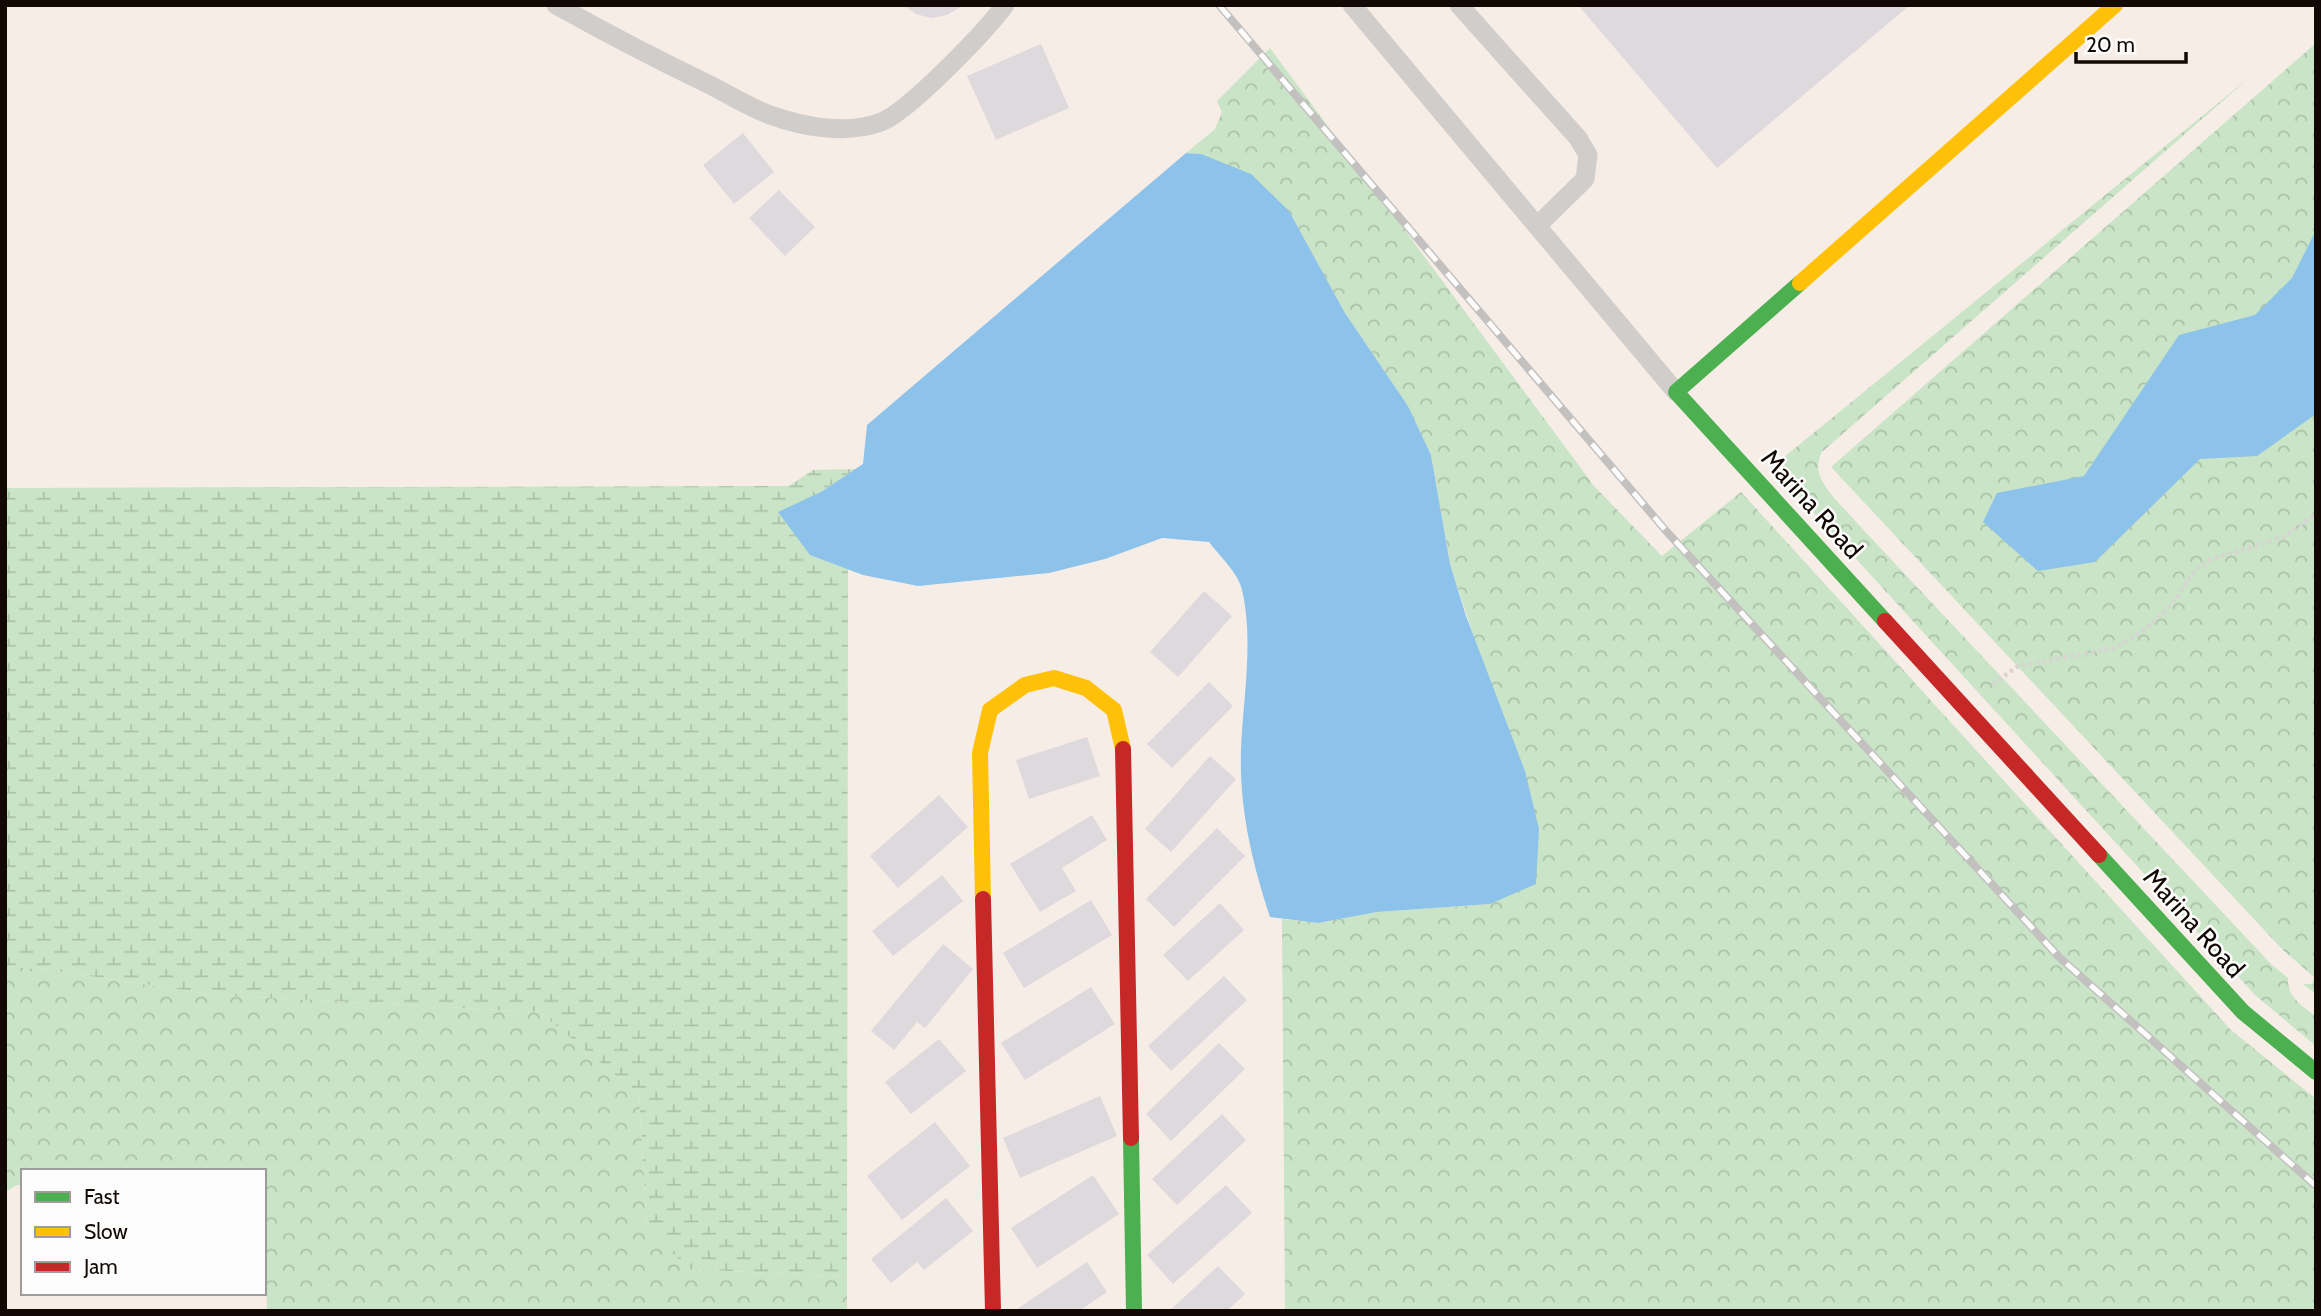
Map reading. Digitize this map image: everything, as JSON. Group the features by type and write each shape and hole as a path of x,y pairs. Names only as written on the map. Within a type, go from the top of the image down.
{"street":[{"path":"1676,392 2116,5"},
{"name":"Marina Road","path":"1676,392 2243,1012 2316,1072"},
{"path":"993,1311 980,753 990,710 1026,685 1054,678 1086,688 1114,710 1124,738 1134,1311"}],"lane":[{"path":"556,5 621,42 770,115 813,126 854,129 882,122 911,101 990,25 1005,5"},
{"path":"1352,5 1676,392"},
{"path":"1459,5 1578,138 1588,156 1585,179 1537,226"}],"path":[{"path":"1963,706 2018,666 2114,648 2146,629 2170,606 2196,569 2209,560 2283,537 2316,514"}],"green space":[{"path":"2316,43 2316,994 2303,984 2312,984 2314,977 2283,950 1831,467"},
{"path":"1270,48 1594,486 1662,556 1741,492 2231,1030 2316,1099 2316,1311 1285,1311 1282,919 1318,923 1377,912 1490,904 1525,771 1484,668 1450,564 1431,455 1408,406 1345,313 1289,211 1201,154 1186,153 1215,129 1222,112 1217,101"},
{"path":"2250,77 1822,452 1818,462 1827,489 1856,522 2271,964 2288,978 2293,996 2316,1017 2316,1046 2255,995 1772,467"},
{"path":"856,469 821,492 810,555 848,569 847,1277 688,1269 647,1227 639,1095 540,1012 216,995 50,970 5,966 5,488 789,486 813,470"},
{"path":"5,966 50,970 216,995 540,1012 639,1095 647,1227 688,1269 847,1277 847,1311 267,1311 266,1169 21,1169 21,1185 5,1192"}],"water":[{"path":"1186,153 1201,154 1251,174 1289,211 1345,313 1408,406 1431,455 1450,564 1466,616 1525,771 1539,829 1536,884 1490,904 1377,912 1318,923 1270,917 1252,855 1242,793 1241,750 1247,629 1242,590 1237,578 1209,542 1162,538 1105,559 1049,573 918,586 863,575 810,555 778,512 821,492 863,464 867,425"},
{"path":"2316,230 2316,414 2257,456 2200,459 2095,562 2038,571 1983,522 1997,493 2084,476 2179,335 2255,315 2292,278"}],"building":[{"path":"903,5 964,5 947,15 931,18 916,14"},
{"path":"1578,5 1910,5 1717,168"},
{"path":"1041,44 1069,108 996,140 967,76"},
{"path":"743,133 774,172 734,204 703,165"},
{"path":"779,190 815,227 785,256 749,218"},
{"path":"1204,591 1232,616 1178,677 1150,652"},
{"path":"1209,682 1233,706 1172,768 1147,744"},
{"path":"1087,737 1100,776 1029,799 1016,760"},
{"path":"1210,756 1236,779 1171,852 1145,829"},
{"path":"939,795 968,827 898,888 870,856"},
{"path":"1092,815 1107,840 1062,868 1076,891 1040,912 1010,864"},
{"path":"1217,828 1245,856 1174,927 1146,899"},
{"path":"942,875 963,901 893,956 872,931"},
{"path":"1091,900 1112,935 1024,988 1003,953"},
{"path":"1220,903 1244,930 1188,981 1163,955"},
{"path":"943,944 973,969 925,1028 917,1022 894,1050 871,1031"},
{"path":"1224,976 1247,1000 1171,1071 1148,1046"},
{"path":"1091,987 1115,1024 1025,1080 1001,1043"},
{"path":"939,1039 966,1071 911,1114 885,1082"},
{"path":"1219,1043 1245,1069 1171,1141 1146,1114"},
{"path":"1100,1096 1117,1136 1020,1178 1003,1138"},
{"path":"1222,1114 1246,1140 1177,1205 1152,1179"},
{"path":"935,1122 970,1166 902,1220 867,1176"},
{"path":"1093,1175 1119,1214 1037,1268 1011,1228"},
{"path":"1226,1185 1252,1213 1173,1284 1147,1255"},
{"path":"946,1198 973,1231 924,1270 917,1262 891,1283 871,1259"},
{"path":"1087,1262 1107,1292 1079,1311 1014,1311"},
{"path":"1218,1266 1245,1294 1227,1311 1169,1311"}],"railway":[{"path":"1219,5 1667,532 2059,957 2316,1186"}],"traffic: fast":[{"path":"1800,283 1676,392 1885,621"},
{"path":"2099,855 2243,1012 2316,1072"},
{"path":"1131,1138 1134,1311"}],"traffic: slow":[{"path":"1800,283 2115,5"},
{"path":"983,899 980,753 990,710 1025,685 1054,678 1086,688 1114,710 1123,749"}],"traffic: jam":[{"path":"1885,621 2099,855"},
{"path":"1123,749 1131,1138"},
{"path":"983,899 993,1311"}]}
